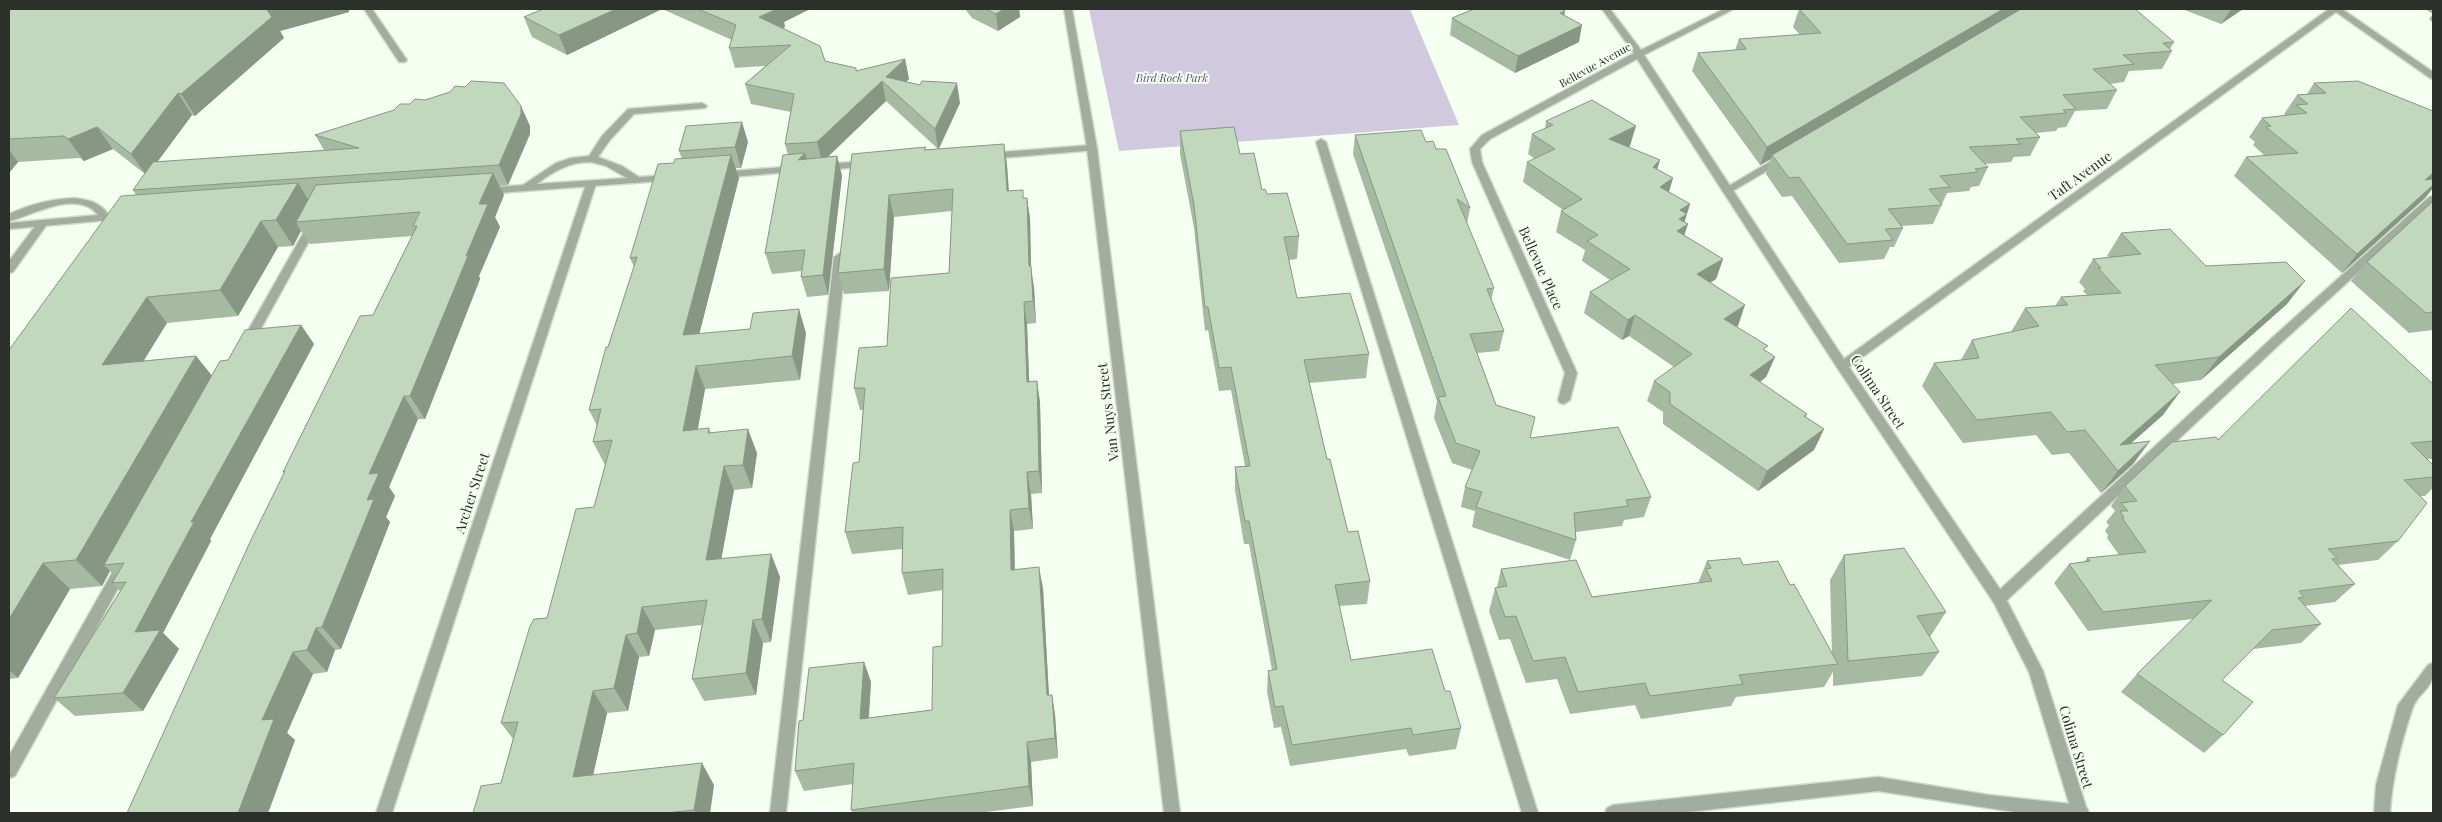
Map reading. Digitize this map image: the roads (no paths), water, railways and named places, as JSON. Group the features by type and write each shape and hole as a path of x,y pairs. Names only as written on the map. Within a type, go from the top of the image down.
{"street":[{"path":"368,9 402,60"},
{"name":"Van Nuys Street","path":"1068,9 1092,148 1172,813"},
{"name":"Colima Street","path":"1606,9 1638,54 1842,366 1999,599 2036,671 2081,813"},
{"name":"Bellevue Avenue","path":"1475,149 1486,137 1638,54 1730,9"},
{"path":"2335,9 2433,76"},
{"name":"Taft Avenue","path":"1842,366 2335,9"},
{"path":"592,159 606,138 631,111 702,106"},
{"path":"1321,142 1530,813"},
{"path":"976,156 1092,148"},
{"name":"Bellevue Place","path":"1475,149 1477,162 1571,373 1564,400"},
{"path":"1727,190 1795,150"},
{"path":"524,188 560,165 592,159 618,166 636,180"},
{"path":"704,176 850,170 880,163"},
{"path":"474,192 685,177"},
{"name":"Archer Street","path":"384,813 591,184"},
{"path":"1999,599 2277,340 2433,199"},
{"path":"9,218 28,207 65,201 94,204 101,210 104,217"},
{"path":"239,358 320,212"},
{"path":"9,226 133,216"},
{"path":"9,269 43,223"},
{"path":"778,813 842,244"},
{"path":"9,771 128,556"},
{"path":"2382,813 2384,785 2406,705 2433,669"},
{"path":"1613,813 1878,784 1989,802 2081,813"}],"park label":[{"name":"Bird Rock Park","path":"1172,78"}]}
